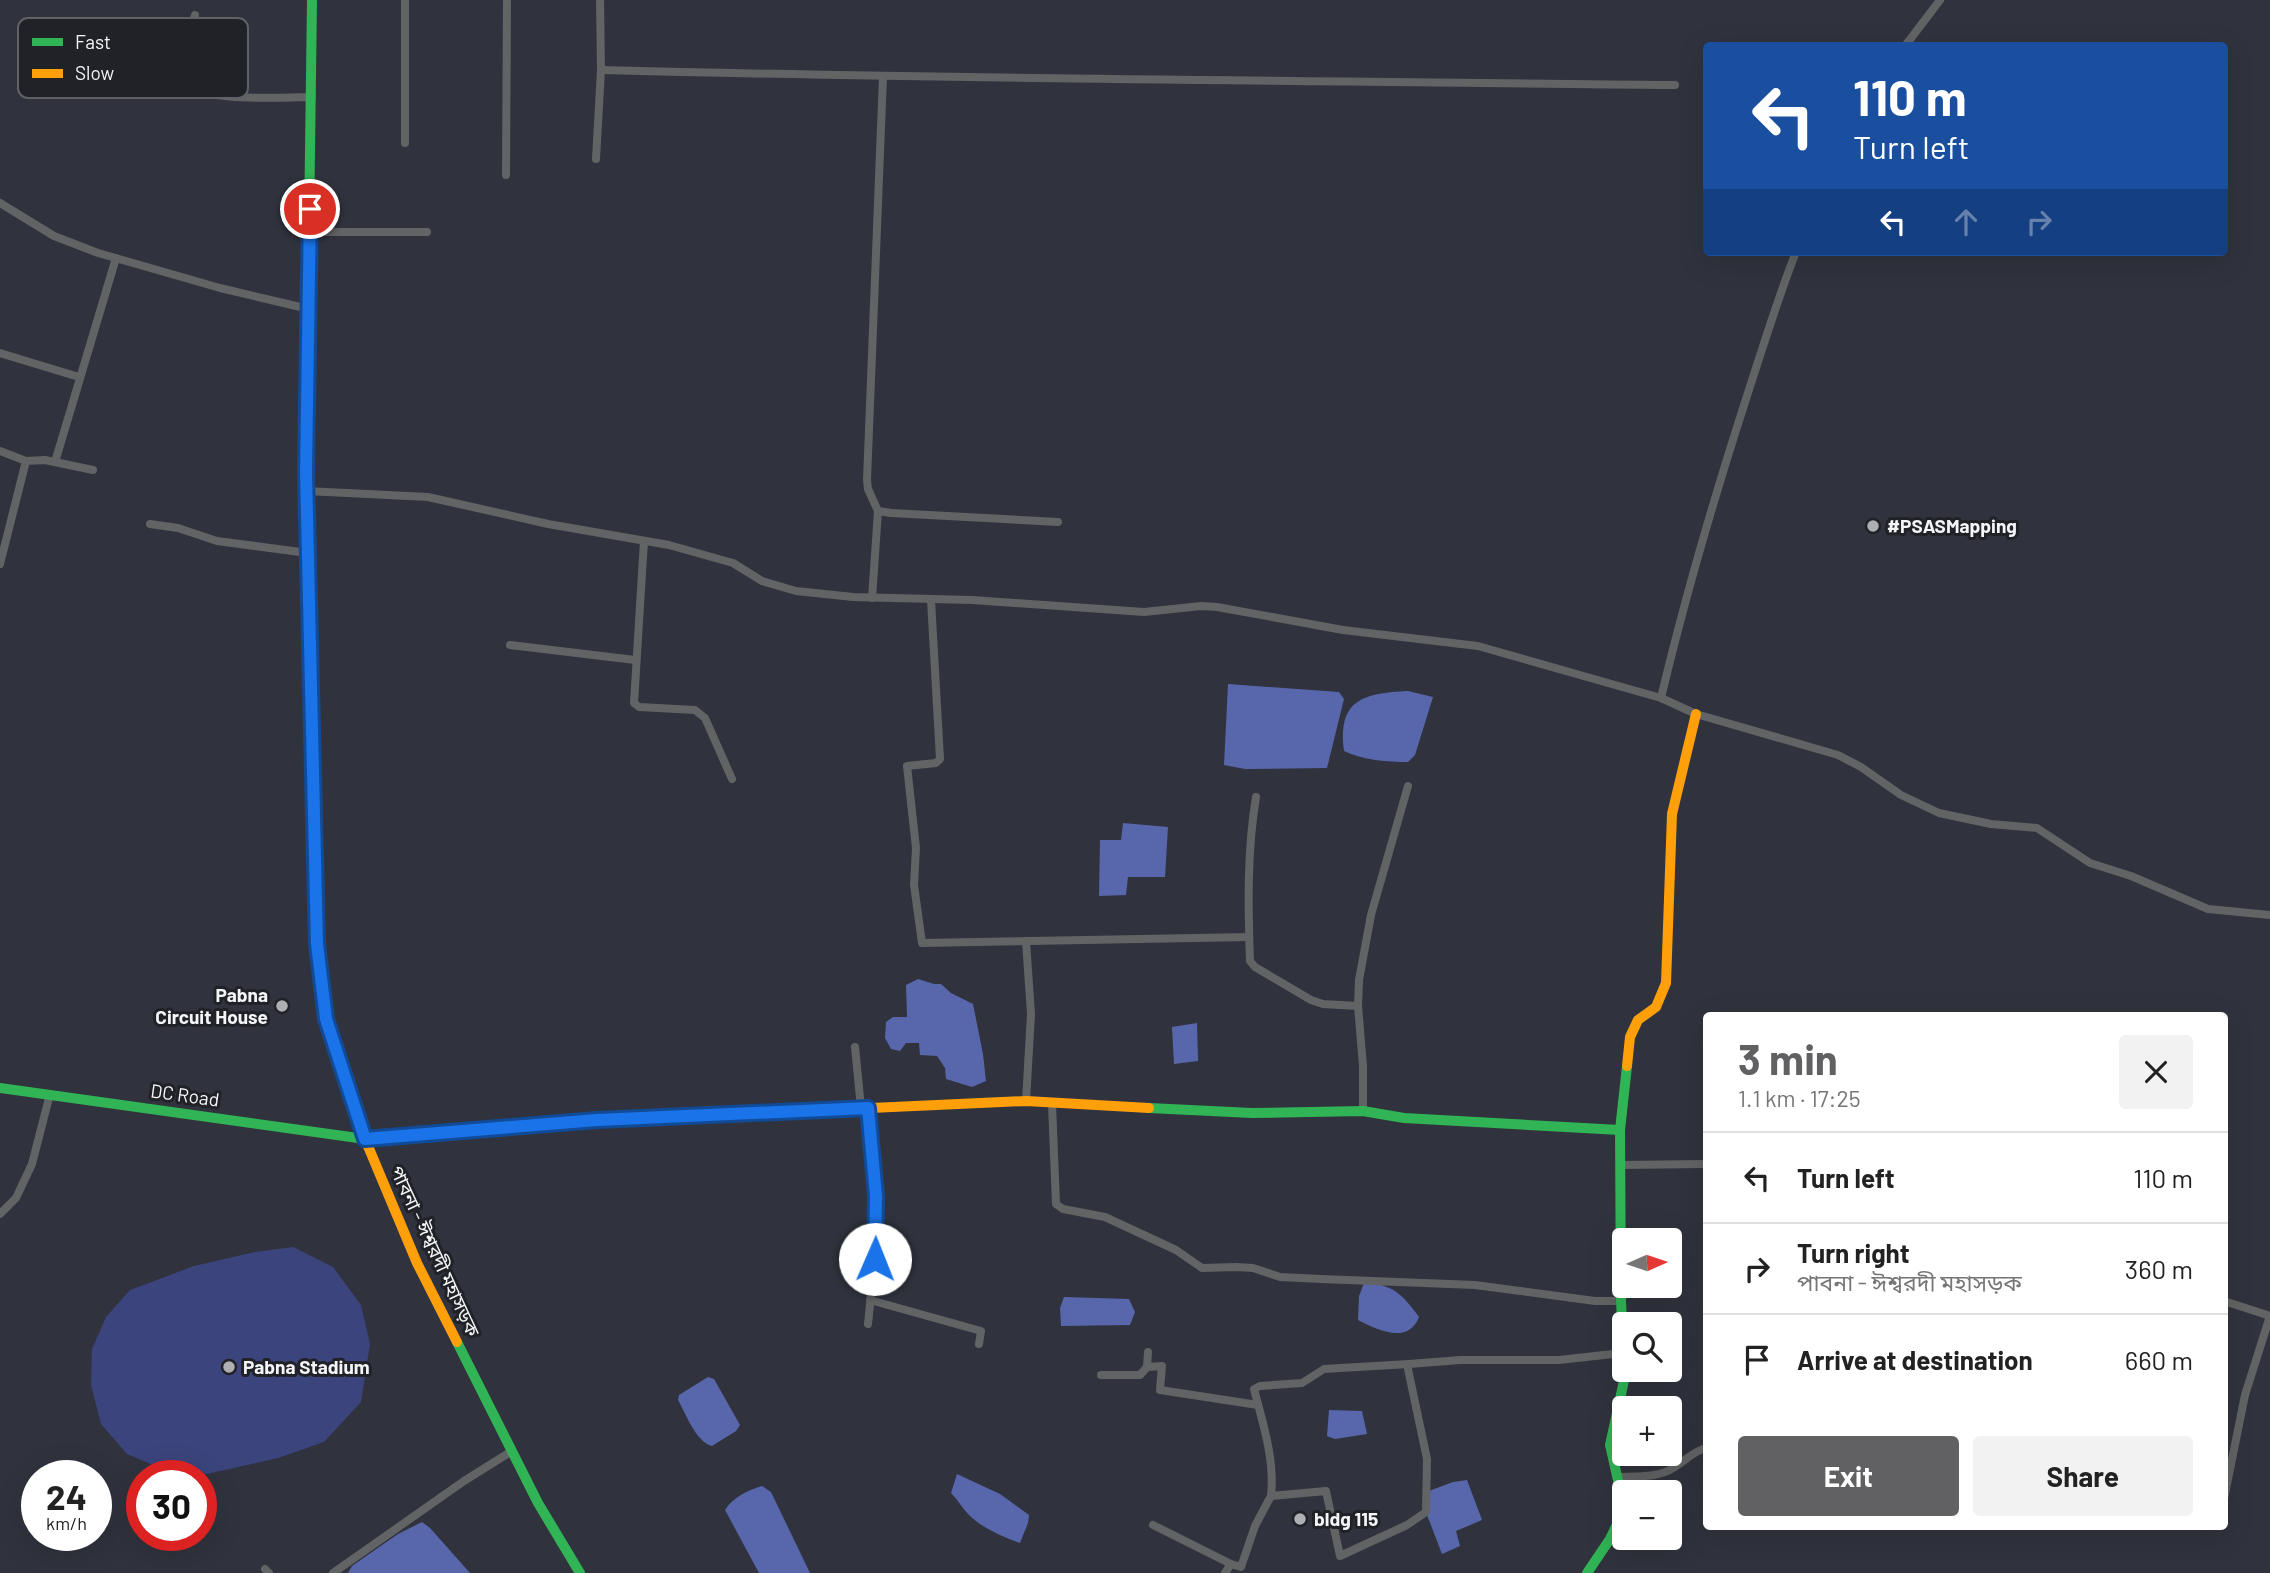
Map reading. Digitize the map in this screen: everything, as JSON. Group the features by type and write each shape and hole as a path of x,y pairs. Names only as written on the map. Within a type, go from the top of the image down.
{"street":[{"name":"পাবনা - ঈশ্বরদী মহাসড়ক","path":"312,0 306,491 317,944 326,1019 365,1139 417,1263 538,1503 580,1573"},
{"path":"405,0 405,144"},
{"path":"506,175 507,0"},
{"path":"596,159 601,70 600,0"},
{"path":"1908,42 1940,0"},
{"path":"601,70 883,77 1675,85"},
{"path":"872,598 878,511 867,480 883,77"},
{"path":"248,97 312,97"},
{"path":"0,203 54,236 116,258 220,288 309,309"},
{"path":"310,232 427,232"},
{"path":"1661,698 1690,581 1727,457 1780,292 1794,256"},
{"path":"55,462 116,258"},
{"path":"0,353 79,377"},
{"path":"0,451 26,461 45,460 93,470"},
{"path":"0,564 26,461"},
{"path":"306,491 428,498 548,524 669,545 733,563 762,581 796,591 872,598 972,600 1144,612 1217,607 1343,630 1478,646 1661,698 1696,714 1838,755 1902,795 1939,813 1981,822 2037,828 2090,863 2131,876 2208,909 2270,915"},
{"path":"878,511 906,515 1058,522"},
{"path":"150,524 178,528 216,541 307,553"},
{"path":"644,541 634,703 639,707 695,710 705,718 732,779"},
{"path":"931,600 940,759 936,763 907,766 916,848 914,885 922,943 1249,937"},
{"path":"510,645 635,660"},
{"path":"1621,1312 1620,1130 1630,1037 1638,1020 1656,1006 1665,983 1672,814 1696,714"},
{"path":"1363,1111 1363,1066 1357,1006 1364,948 1408,786"},
{"path":"1256,797 1250,849 1250,961 1255,967 1311,1000 1323,1004 1357,1006"},
{"path":"1026,941 1031,1014 1027,1101"},
{"path":"855,1047 876,1196 876,1245 868,1324"},
{"name":"DC Road","path":"0,1088 365,1139 597,1120 1027,1101 1252,1113 1363,1111 1404,1118 1620,1130"},
{"path":"0,1214 16,1198 32,1164 50,1094"},
{"path":"1052,1104 1056,1205 1063,1209 1105,1217 1176,1250 1202,1268 1253,1268 1280,1276 1321,1279 1475,1285 1585,1300 1621,1301"},
{"path":"1621,1165 1703,1164"},
{"path":"870,1300 981,1331 979,1344"},
{"path":"2228,1302 2270,1316 2245,1395 2228,1479"},
{"path":"1101,1375 1140,1375 1147,1367 1148,1352"},
{"path":"1153,1525 1241,1567 1255,1526 1271,1496 1273,1478 1254,1389 1260,1386 1301,1383 1324,1369 1460,1360 1559,1360 1612,1354"},
{"path":"1271,1496 1326,1491 1340,1556 1407,1525 1426,1512 1427,1459 1409,1364"},
{"path":"1147,1367 1162,1366 1160,1390 1258,1405"},
{"path":"1587,1573 1610,1539 1622,1514 1622,1498 1611,1446 1612,1430 1624,1382"},
{"path":"1617,1477 1666,1471 1692,1453 1703,1449"},
{"path":"333,1573 464,1481 512,1451"},
{"path":"1225,1573 1231,1564"}],"shaded area":[{"path":"0,0 2270,0 2270,1573 0,1573"},
{"path":"1228,684 1339,692 1344,699 1327,768 1245,769 1224,765"},
{"path":"1408,691 1433,697 1415,755 1408,762 1375,760 1344,751 1345,720 1356,703 1378,694"},
{"path":"1123,823 1168,827 1165,877 1128,877 1126,895 1099,896 1100,840 1121,840"},
{"path":"918,979 941,984 951,993 973,1004 986,1081 972,1087 946,1079 945,1068 937,1056 920,1055 919,1043 906,1043 900,1051 891,1049 885,1038 886,1022 893,1017 907,1017 906,985"},
{"path":"1197,1023 1198,1061 1174,1064 1172,1027"},
{"name":"Pabna Stadium","path":"293,1247 333,1267 361,1305 370,1344 361,1402 324,1442 278,1458 217,1472 217,1460 141,1460 127,1454 101,1424 91,1385 92,1349 106,1317 130,1290 194,1266 255,1252"},
{"path":"1364,1283 1390,1288 1402,1296 1419,1317 1414,1326 1408,1331 1392,1333 1358,1320 1359,1296"},
{"path":"1064,1297 1129,1299 1135,1312 1130,1325 1061,1326 1060,1308"},
{"path":"708,1377 714,1379 740,1425 736,1431 712,1446 696,1433 678,1400 679,1395"},
{"path":"1329,1410 1362,1411 1367,1434 1335,1439 1327,1436"},
{"path":"957,1474 1000,1494 1029,1515 1020,1543 986,1528 967,1513 951,1493"},
{"path":"1467,1480 1482,1520 1456,1531 1460,1546 1442,1554 1427,1515 1429,1491"},
{"path":"762,1486 771,1492 810,1573 759,1573 725,1510 741,1495"},
{"path":"422,1522 470,1573 348,1573 352,1566 398,1534"}],"traffic: fast":[{"path":"312,0 306,453 317,930"},
{"path":"1587,1573 1610,1539 1622,1514 1622,1498 1610,1445 1625,1376 1621,1301 1620,1130 1627,1066"},
{"path":"0,1088 365,1139 597,1120 676,1117"},
{"path":"1149,1108 1252,1113 1363,1111 1404,1118 1620,1130"},
{"path":"457,1342 538,1503 580,1573"}],"traffic: slow":[{"path":"1627,1066 1630,1037 1638,1020 1656,1007 1666,983 1672,814 1696,714"},
{"path":"317,930 326,1019 365,1139 417,1263 457,1342"},
{"path":"676,1117 1026,1101 1149,1108"}],"place":[{"name":"#PSASMapping","path":"1873,526"},
{"name":"Pabna Circuit House","path":"282,1006"},
{"name":"Pabna Stadium","path":"229,1367"},
{"name":"bldg 115","path":"1300,1519"}],"route":[{"path":"310,209 306,472 317,944 326,1019 365,1139 597,1120 868,1108 876,1196 875,1259"}]}
